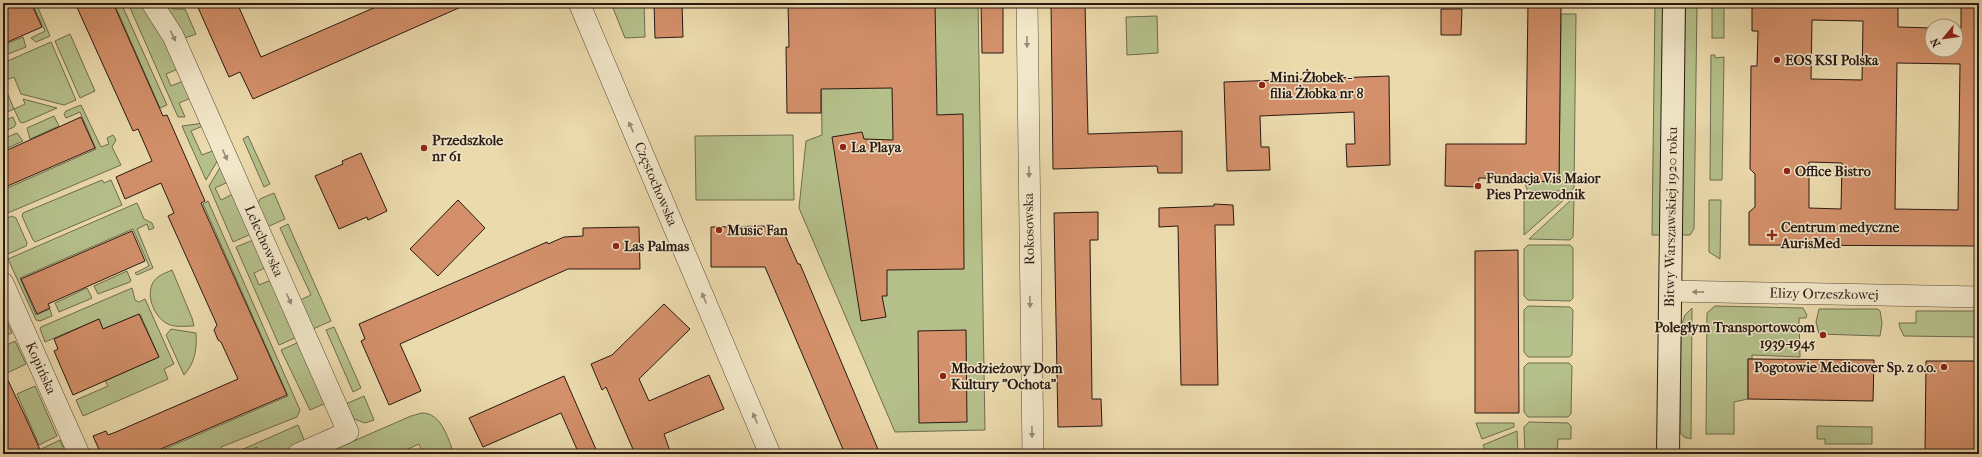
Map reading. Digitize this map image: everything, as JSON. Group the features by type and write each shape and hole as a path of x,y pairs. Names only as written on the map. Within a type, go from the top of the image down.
{"main road":[{"name":"Bitwy Warszawskiej 1920 roku","path":"1668,454 1674,3"}],"street":[{"name":"Lelechowska","path":"152,3 173,36 348,432 298,454"},
{"name":"Częstochowska","path":"579,3 770,454"},
{"name":"Rokosowska","path":"1027,3 1032,454"},
{"name":"Kopińska","path":"3,283 79,454"},
{"name":"Elizy Orzeszkowej","path":"1670,291 1979,297"}],"green space":[{"path":"32,3 36,3 50,36 36,42 31,38 45,31"},
{"path":"114,3 121,3 167,105 160,108"},
{"path":"128,3 140,3 157,24 178,69 166,74 171,86 183,81 191,98 179,103 185,117 178,117"},
{"path":"164,3 174,9 185,9 196,34 185,38 182,37 172,15"},
{"path":"611,3 644,3 645,37 625,38"},
{"path":"820,3 978,3 985,430 895,432 799,208 806,141 822,135"},
{"path":"1655,3 1663,3 1660,235 1652,235"},
{"path":"1685,3 1697,3 1694,229 1690,235 1682,235"},
{"path":"1712,3 1724,3 1724,38 1712,38"},
{"path":"1561,14 1576,14 1574,188 1571,191 1528,191 1525,181 1559,182"},
{"path":"1157,16 1158,53 1127,55 1126,17"},
{"path":"70,34 95,91 80,98 55,41"},
{"path":"23,37 26,47 3,56 3,45"},
{"path":"51,42 76,100 64,105 21,94 14,77 6,80 3,79 3,63"},
{"path":"1711,55 1715,55 1715,58 1724,57 1722,180 1710,180"},
{"path":"3,83 14,109 3,114"},
{"path":"23,99 57,108 23,123 20,122 14,109 25,104"},
{"path":"81,105 101,147 109,144 107,138 113,135 116,140 112,147 121,165 3,215 3,190 96,149 80,112 66,118 64,114 66,111"},
{"path":"54,116 59,126 30,139 27,128"},
{"path":"13,117 16,124 14,127 3,132 3,121"},
{"path":"204,123 205,125 191,131 202,155 215,150 219,158 206,180 182,126"},
{"path":"17,133 23,141 3,150 3,139"},
{"path":"793,135 794,200 696,200 695,136"},
{"path":"248,136 270,184 264,187 243,139"},
{"path":"221,166 228,182 215,188 221,200 233,194 251,234 233,242 209,186"},
{"path":"102,180 104,183 111,180 122,205 35,242 33,240 22,216 23,213"},
{"path":"274,193 285,219 267,227 258,204 260,199"},
{"path":"1528,197 1566,198 1524,235 1524,201"},
{"path":"1572,199 1574,200 1573,237 1570,240 1529,239"},
{"path":"1709,200 1721,200 1720,259 1709,252"},
{"path":"208,201 300,410 297,417 221,447 222,449 209,454 153,454 288,396 203,204"},
{"path":"137,203 144,219 152,223 154,228 149,230 147,224 137,229 153,268 137,275 135,273 149,266 133,229 20,278 36,315 50,309 52,316 40,321 36,320 8,259"},
{"path":"12,216 16,218 27,243 26,246 6,255 3,248 3,220"},
{"path":"288,224 331,321 313,329 300,300 311,295 280,228"},
{"path":"253,240 265,268 254,273 259,285 271,280 297,337 279,345 236,247"},
{"path":"1528,245 1570,245 1573,248 1573,298 1570,301 1528,300 1524,296 1524,249"},
{"path":"172,270 194,326 169,325 161,319 153,308 150,294 153,282 158,277"},
{"path":"127,271 131,281 130,282 98,294 94,286"},
{"path":"87,288 92,298 59,312 55,303"},
{"path":"132,288 135,300 139,302 145,299 174,364 164,369 168,379 83,416 76,400 108,386 105,381 159,357 140,314 103,329 99,319 45,342 40,329 41,327"},
{"path":"1528,306 1570,307 1573,310 1572,355 1569,357 1528,357 1524,352 1524,310"},
{"path":"1715,306 1803,308 1807,315 1806,318 1799,318 1800,357 1752,355 1752,359 1748,359 1748,399 1734,402 1734,434 1706,434 1707,313"},
{"path":"1692,308 1691,439 1684,437 1680,432 1681,326 1685,315"},
{"path":"1819,309 1878,309 1880,311 1882,323 1880,336 1819,334 1816,322"},
{"path":"1916,311 1979,311 1979,337 1904,336 1899,323 1916,323"},
{"path":"3,314 12,333 3,337"},
{"path":"334,327 361,388 353,392 326,330"},
{"path":"171,329 196,333 196,345 193,361 184,375 166,335"},
{"path":"15,341 26,364 7,373 3,364 3,347"},
{"path":"299,342 326,403 310,410 281,350"},
{"path":"1528,363 1569,363 1572,366 1571,414 1568,417 1528,417 1524,412 1524,367"},
{"path":"35,386 57,436 39,445 17,394"},
{"path":"364,396 374,420 365,423 354,419 346,404"},
{"path":"422,413 435,417 439,422 447,434 454,454 423,454 419,444 397,454 324,454 411,416"},
{"path":"1529,422 1568,423 1571,426 1571,439 1558,439 1557,454 1525,454 1524,427"},
{"path":"1476,423 1514,423 1514,427 1482,439"},
{"path":"298,425 305,442 276,454 260,454 257,447 242,454 232,454"},
{"path":"1817,426 1872,427 1872,444 1825,444 1825,439 1817,439"},
{"path":"1517,431 1518,454 1487,454 1483,445"},
{"path":"60,440 66,454 44,454 41,449"}],"building":[{"path":"13,3 31,3 42,27 3,44 3,7"},
{"path":"75,3 113,3 163,116 167,115 205,201 201,203 287,395 149,454 101,454 93,436 106,431 108,435 116,432 238,379 221,342 218,340 214,330 217,325 168,216 174,213 161,183 125,199 116,177 152,161 138,129 133,131"},
{"path":"196,3 237,3 261,57 385,3 470,3 253,99 240,72 229,77"},
{"path":"654,3 682,3 683,37 655,38"},
{"path":"788,3 935,3 937,115 963,114 964,269 887,270 887,296 882,296 886,317 861,321 832,137 862,132 864,139 893,140 892,88 821,89 821,113 787,113 786,47 789,47"},
{"path":"981,3 1003,3 1003,53 982,53"},
{"path":"1051,3 1085,3 1088,134 1182,131 1182,173 1158,173 1157,166 1053,169"},
{"path":"1528,3 1561,3 1559,182 1524,181 1524,179 1479,178 1478,187 1445,186 1446,144 1526,144"},
{"path":"1752,3 1898,3 1898,27 1924,28 1924,58 1964,58 1964,18 1961,18 1961,3 1979,3 1979,246 1749,245 1749,212 1755,207 1755,174 1750,169 1751,66 1757,66 1758,31 1752,31","holes":["1812,20 1863,21 1862,80 1811,79","1897,63 1960,64 1958,210 1895,209","1809,162 1842,163 1841,209 1809,208"]},
{"path":"1441,9 1462,9 1461,35 1441,35"},
{"path":"1389,76 1390,165 1347,167 1346,144 1355,144 1354,112 1260,116 1261,147 1269,147 1270,170 1227,171 1224,82"},
{"path":"81,117 95,148 3,188 3,152"},
{"path":"361,153 387,211 368,220 367,217 339,229 315,176 343,164 342,161"},
{"path":"458,200 485,228 438,276 410,249"},
{"path":"1214,204 1233,205 1234,225 1215,225 1218,385 1181,385 1178,226 1159,227 1159,208 1214,206"},
{"path":"1098,212 1098,240 1090,240 1092,399 1101,399 1102,426 1058,427 1054,213"},
{"path":"768,226 768,235 785,235 798,264 800,264 880,454 845,454 765,267 711,267 711,227"},
{"path":"639,227 640,269 568,269 400,344 421,391 389,405 361,341 365,339 359,324 547,242 548,244 564,237 583,236 583,228"},
{"path":"132,231 145,261 48,304 50,308 37,314 21,279"},
{"path":"1518,250 1519,413 1475,413 1475,251"},
{"path":"664,304 690,329 639,379 649,401 709,375 724,409 664,434 671,454 635,454 606,387 602,390 591,364 612,355"},
{"path":"139,314 159,357 73,395 54,351 58,349 54,339 99,319 103,329"},
{"name":"Młodzieżowy Dom Kultury \"Ochota\"","path":"966,330 967,422 919,423 918,331"},
{"path":"1748,359 1874,360 1873,401 1748,399"},
{"path":"1926,361 1979,361 1979,454 1925,454"},
{"path":"3,370 24,414 42,454 3,454"},
{"path":"564,376 598,454 579,454 561,413 483,447 469,418"}],"place":[{"name":"EOS KSI Polska","path":"1777,60"},
{"name":"Mini Żłobek - filia Żłobka nr 8","path":"1262,85"},
{"name":"La Playa","path":"843,147"},
{"name":"Przedszkole nr 61","path":"424,148"},
{"name":"Office Bistro","path":"1787,171"},
{"name":"Fundacja Vis Maior Pies Przewodnik","path":"1478,186"},
{"name":"Music Fan","path":"719,230"},
{"name":"Centrum medyczne AurisMed","path":"1772,235"},
{"name":"Las Palmas","path":"616,246"},
{"name":"Poległym Transportowcom 1939-1945","path":"1823,335"},
{"name":"Pogotowie Medicover Sp. z o.o.","path":"1944,367"},
{"name":"Młodzieżowy Dom Kultury \"Ochota\"","path":"943,376"}]}
